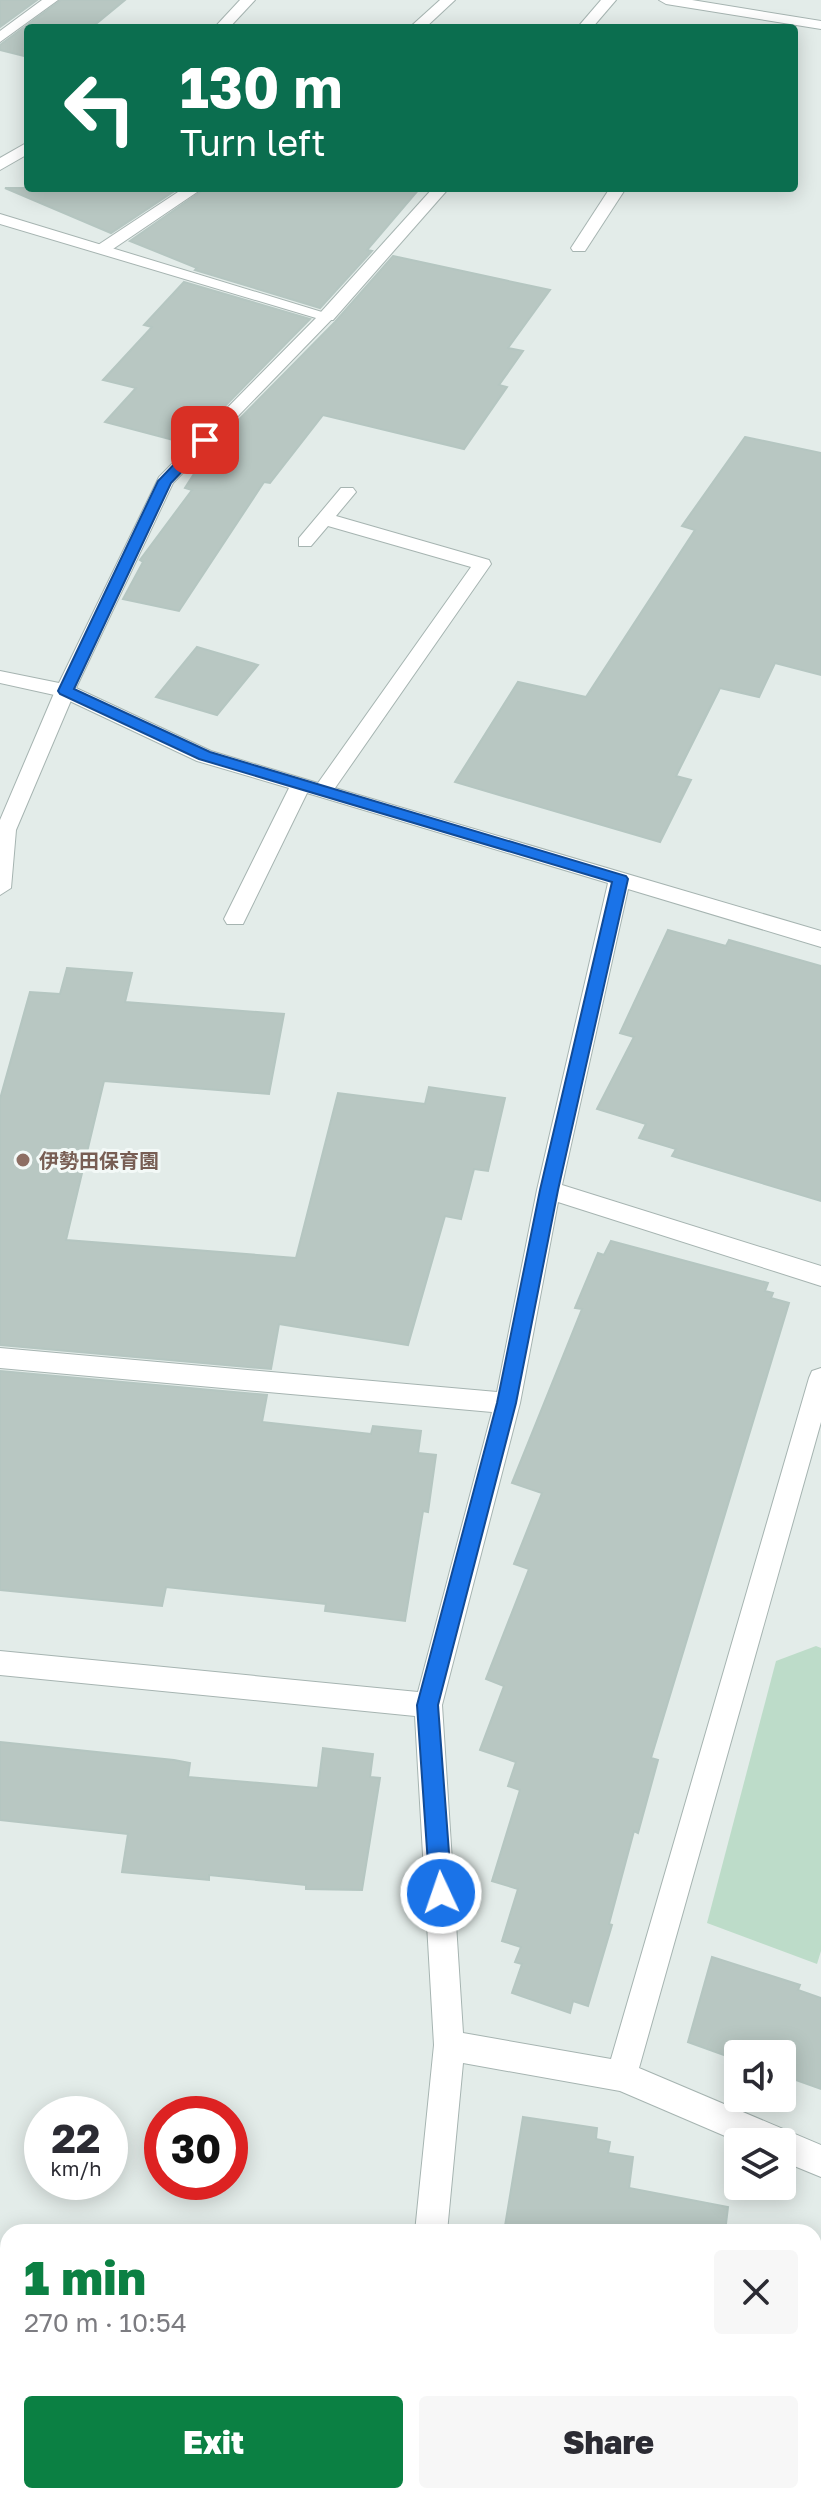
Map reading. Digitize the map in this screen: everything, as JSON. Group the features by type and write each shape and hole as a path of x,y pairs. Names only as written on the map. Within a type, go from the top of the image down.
{"street":[{"path":"0,38 51,0"},
{"path":"225,24 248,0"},
{"path":"421,24 448,0"},
{"path":"588,24 609,0"},
{"path":"666,0 821,25"},
{"path":"724,24 732,11"},
{"path":"0,165 24,150"},
{"path":"104,248 189,192"},
{"path":"0,888 6,830 65,691 165,481 327,316 437,192"},
{"path":"579,248 615,192"},
{"path":"0,219 327,316"},
{"path":"305,542 347,492"},
{"path":"322,792 482,564 325,519"},
{"path":"0,677 65,691 204,756 821,939"},
{"path":"235,919 300,786"},
{"path":"432,2224 449,2045 428,1705 507,1403 549,1190 620,879"},
{"path":"549,1190 821,1276"},
{"path":"0,1358 507,1403"},
{"path":"621,2076 821,1378"},
{"path":"0,1663 428,1705"},
{"path":"449,2045 621,2076 743,2128"},
{"path":"796,2151 821,2161"}],"green space":[{"path":"816,1646 821,1648 821,1951 817,1964 707,1923 776,1661"}],"building":[{"path":"0,0 37,0 0,27"},
{"path":"61,0 125,0 96,24 28,24"},
{"path":"24,27 24,56 0,50 0,45"},
{"path":"5,188 24,188 24,192 173,192 111,233"},
{"path":"200,192 417,192 367,250 372,251 320,308 195,270 197,268 130,241"},
{"path":"393,256 550,290 508,348 523,351 499,385 507,387 464,449 323,415 270,483 264,482 179,611 123,599 143,562 140,560 192,490 185,488 210,449 335,322"},
{"path":"184,282 310,319 188,444 105,422 136,388 103,380 152,327 144,325"},
{"path":"745,437 821,453 821,675 775,663 759,697 720,688 676,776 691,780 660,842 455,782 518,682 586,697 695,530 682,526"},
{"path":"197,647 258,665 217,715 156,697"},
{"path":"668,930 726,946 729,940 821,966 821,1201 672,1156 676,1149 639,1138 646,1124 597,1109 634,1037 620,1033"},
{"path":"67,968 132,973 125,1002 284,1014 269,1094 104,1081 66,1240 296,1258 338,1093 425,1104 429,1087 505,1098 488,1171 474,1169 461,1219 445,1216 408,1345 279,1324 271,1369 0,1345 0,1099 30,992 60,994"},
{"path":"611,1241 768,1283 765,1291 773,1293 771,1298 789,1303 651,1758 658,1760 638,1833 634,1831 609,1924 612,1925 588,2006 573,2001 570,2013 512,1993 522,1964 515,1962 521,1947 502,1941 518,1889 492,1881 520,1790 508,1786 516,1762 480,1750 504,1686 486,1679 529,1569 514,1564 542,1493 512,1483 582,1309 575,1308 598,1253 604,1255"},
{"path":"0,1371 267,1395 262,1422 371,1434 373,1426 421,1431 418,1453 436,1455 428,1512 423,1511 405,1621 325,1611 326,1604 166,1587 162,1606 0,1590"},
{"path":"0,1742 174,1760 190,1763 188,1777 318,1788 323,1748 373,1754 370,1777 380,1778 362,1890 306,1889 306,1885 209,1875 209,1880 122,1872 128,1834 0,1820"},
{"path":"712,1957 800,1985 798,1990 821,1998 821,2089 796,2080 796,2040 724,2040 724,2055 688,2042"},
{"path":"523,2117 597,2128 596,2139 610,2142 608,2153 633,2157 629,2188 728,2207 726,2224 505,2224"}],"place":[{"name":"伊勢田保育園","path":"23,1160"}],"route":[{"path":"205,440 165,481 65,691 204,756 620,879 549,1190 507,1403 428,1705 441,1893"}]}
